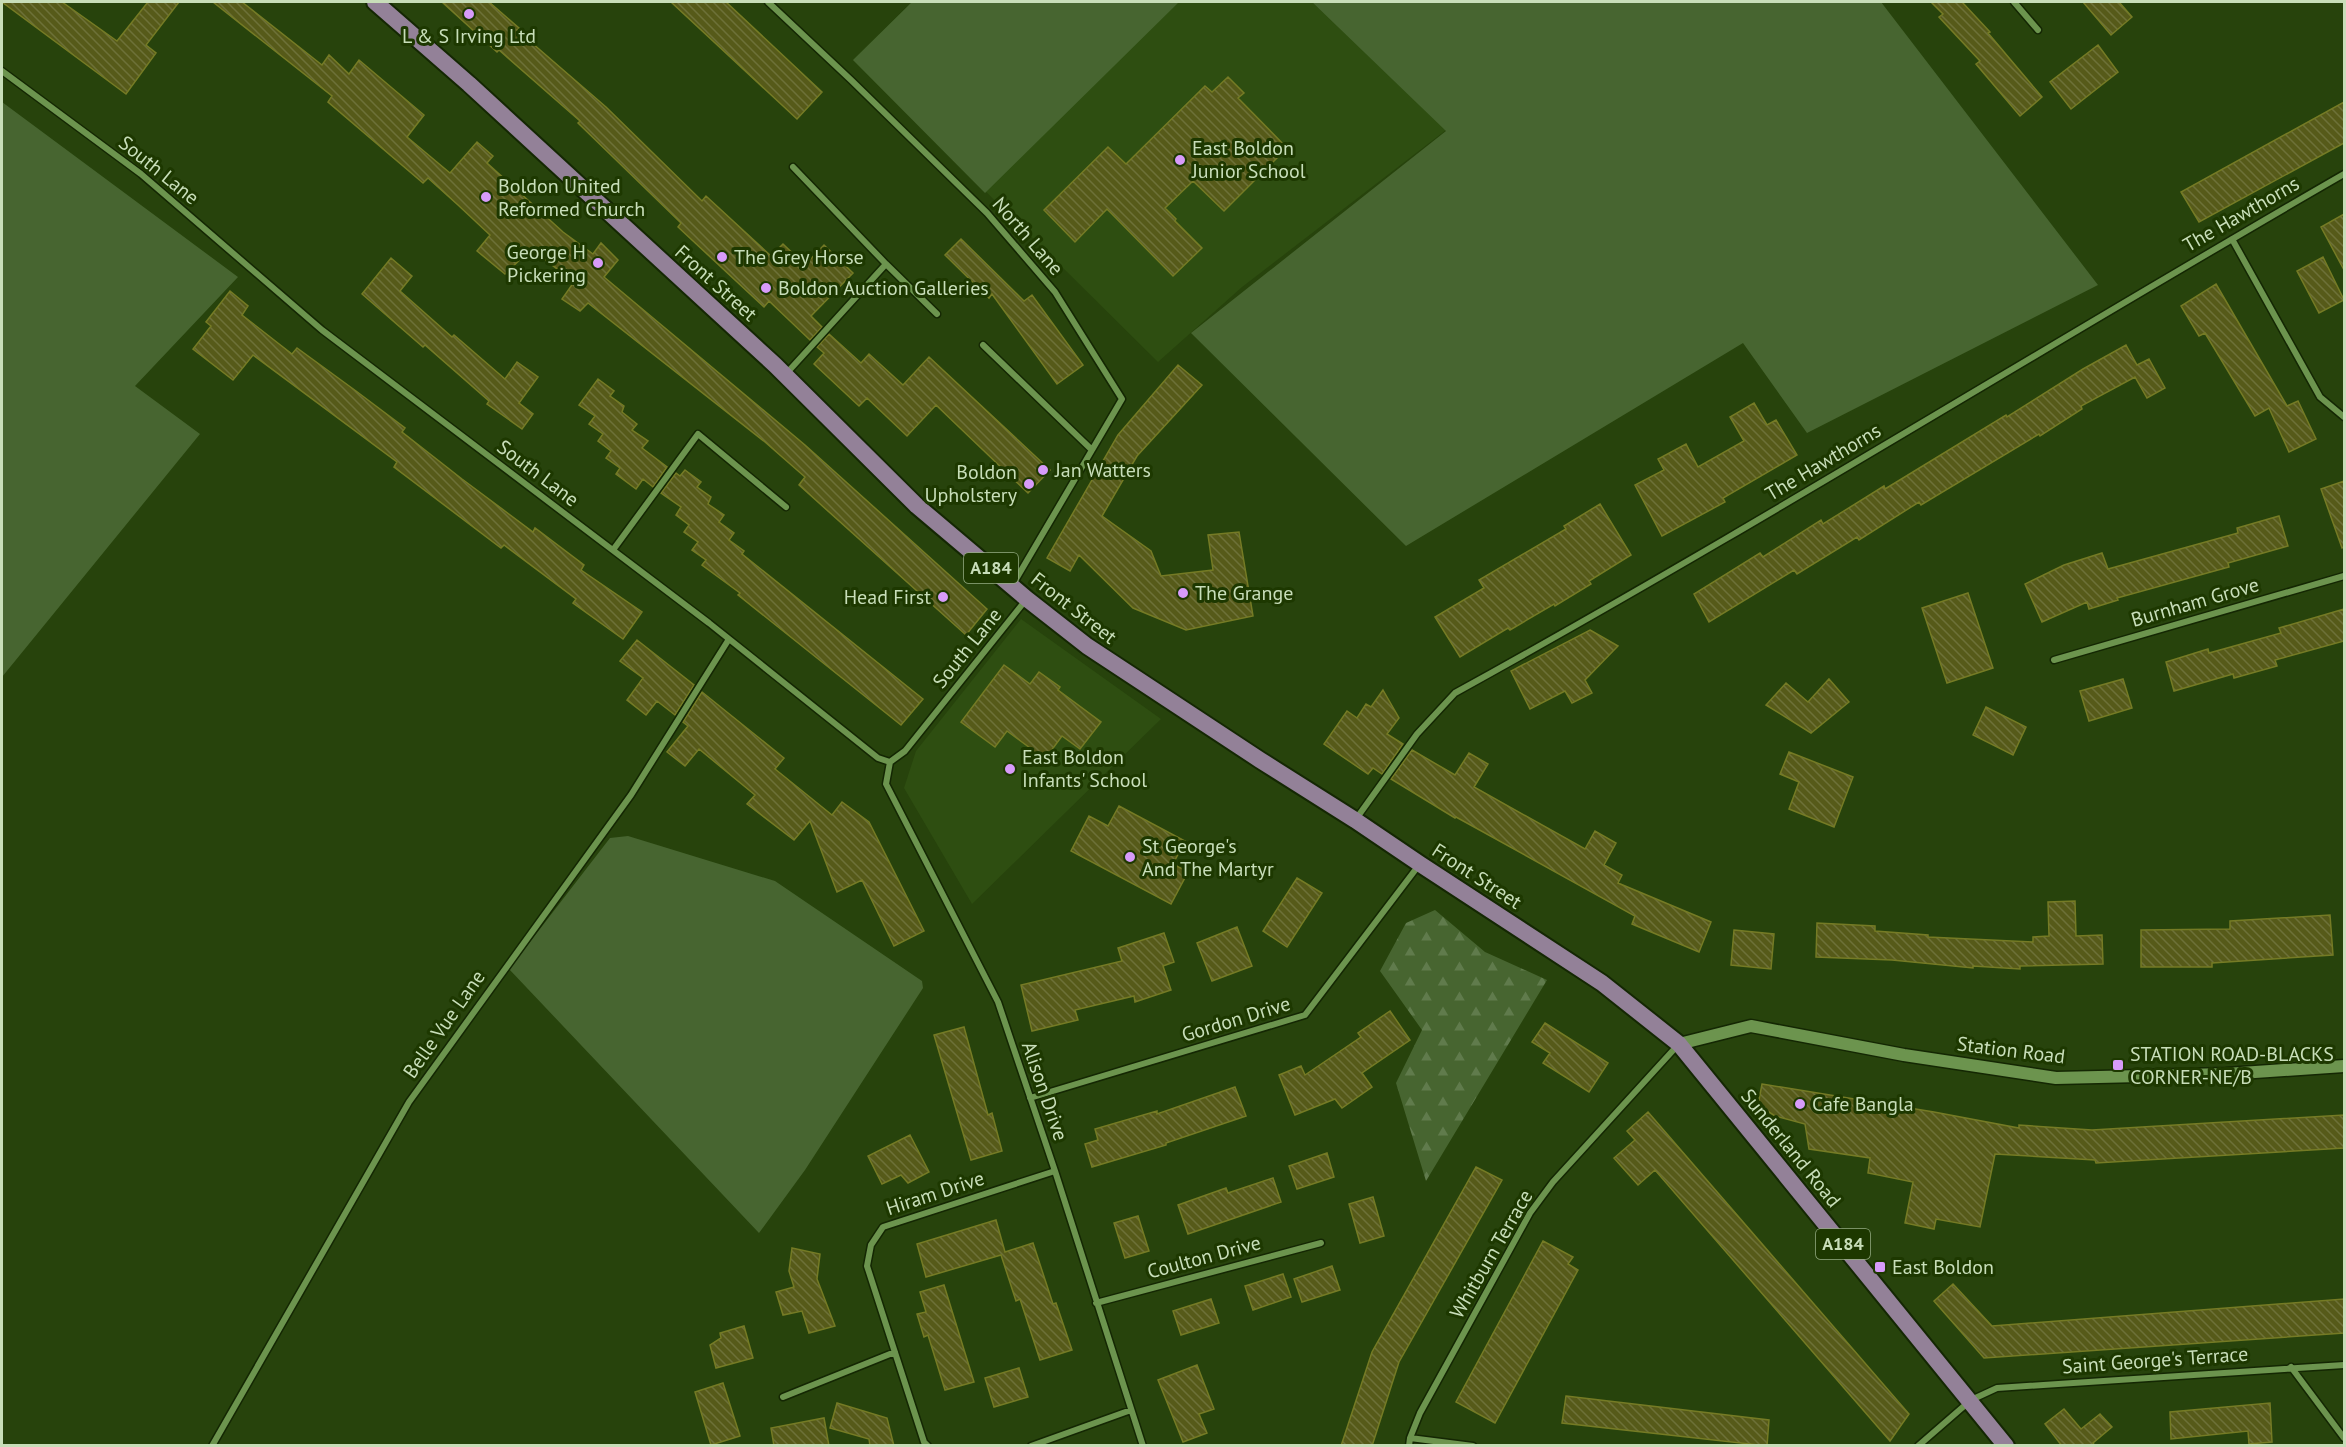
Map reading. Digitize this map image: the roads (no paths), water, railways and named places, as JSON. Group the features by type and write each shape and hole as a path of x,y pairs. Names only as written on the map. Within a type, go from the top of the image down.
{"main road":[{"name":"Front Street","path":"375,2 469,84 785,375 917,506 1027,599 1087,646 1602,983 1679,1044"},
{"name":"Station Road","path":"1679,1044 1752,1026 1904,1055 2056,1078 2226,1074 2344,1066"},
{"name":"Sunderland Road","path":"1679,1044 1971,1400 2006,1446"}],"street":[{"name":"North Lane","path":"768,2 987,213 1055,292 1108,373 1122,399 1092,450"},
{"path":"2013,2 2038,30"},
{"name":"South Lane","path":"2,71 141,174 322,330 729,639 878,758 890,762 905,751 1027,599"},
{"path":"793,167 886,264 938,314"},
{"name":"The Hawthorns","path":"1356,820 1417,734 1455,693 1790,502 2232,238 2344,174"},
{"path":"2232,238 2320,397 2344,417"},
{"path":"785,375 886,264"},
{"path":"983,345 1092,450 1012,586"},
{"path":"613,550 698,435 786,507"},
{"name":"Burnham Grove","path":"2054,660 2344,576"},
{"name":"Belle Vue Lane","path":"212,1446 409,1102 631,795 729,639"},
{"name":"Alison Drive","path":"890,762 886,784 998,1002 1143,1446"},
{"name":"Gordon Drive","path":"1030,1098 1305,1015 1420,864"},
{"name":"Whitburn Terrace","path":"1409,1446 1420,1413 1530,1213 1552,1182 1679,1044"},
{"name":"Hiram Drive","path":"928,1446 924,1442 867,1266 871,1245 883,1227 1055,1171"},
{"name":"Coulton Drive","path":"1096,1303 1321,1243"},
{"path":"783,1397 895,1352"},
{"name":"Saint George's Terrace","path":"1918,1446 1971,1400 1997,1388 2344,1365"},
{"path":"2291,1367 2344,1438"},
{"path":"1031,1446 1131,1410"},
{"path":"1410,1438 1473,1446"}],"place":[{"name":"L & S Irving Ltd","path":"469,14"},
{"name":"East Boldon Junior School","path":"1180,160"},
{"name":"Boldon United Reformed Church","path":"486,197"},
{"name":"The Grey Horse","path":"722,257"},
{"name":"George H Pickering","path":"598,263"},
{"name":"Boldon Auction Galleries","path":"766,288"},
{"name":"Jan Watters","path":"1043,470"},
{"name":"Boldon Upholstery","path":"1029,484"},
{"name":"The Grange","path":"1183,593"},
{"name":"Head First","path":"943,597"},
{"name":"East Boldon Infants' School","path":"1010,769"},
{"name":"St George's And The Martyr","path":"1130,857"},
{"name":"STATION ROAD-BLACKS CORNER-NE/B","path":"2118,1065"},
{"name":"Cafe Bangla","path":"1800,1104"},
{"name":"East Boldon","path":"1880,1267"}]}
